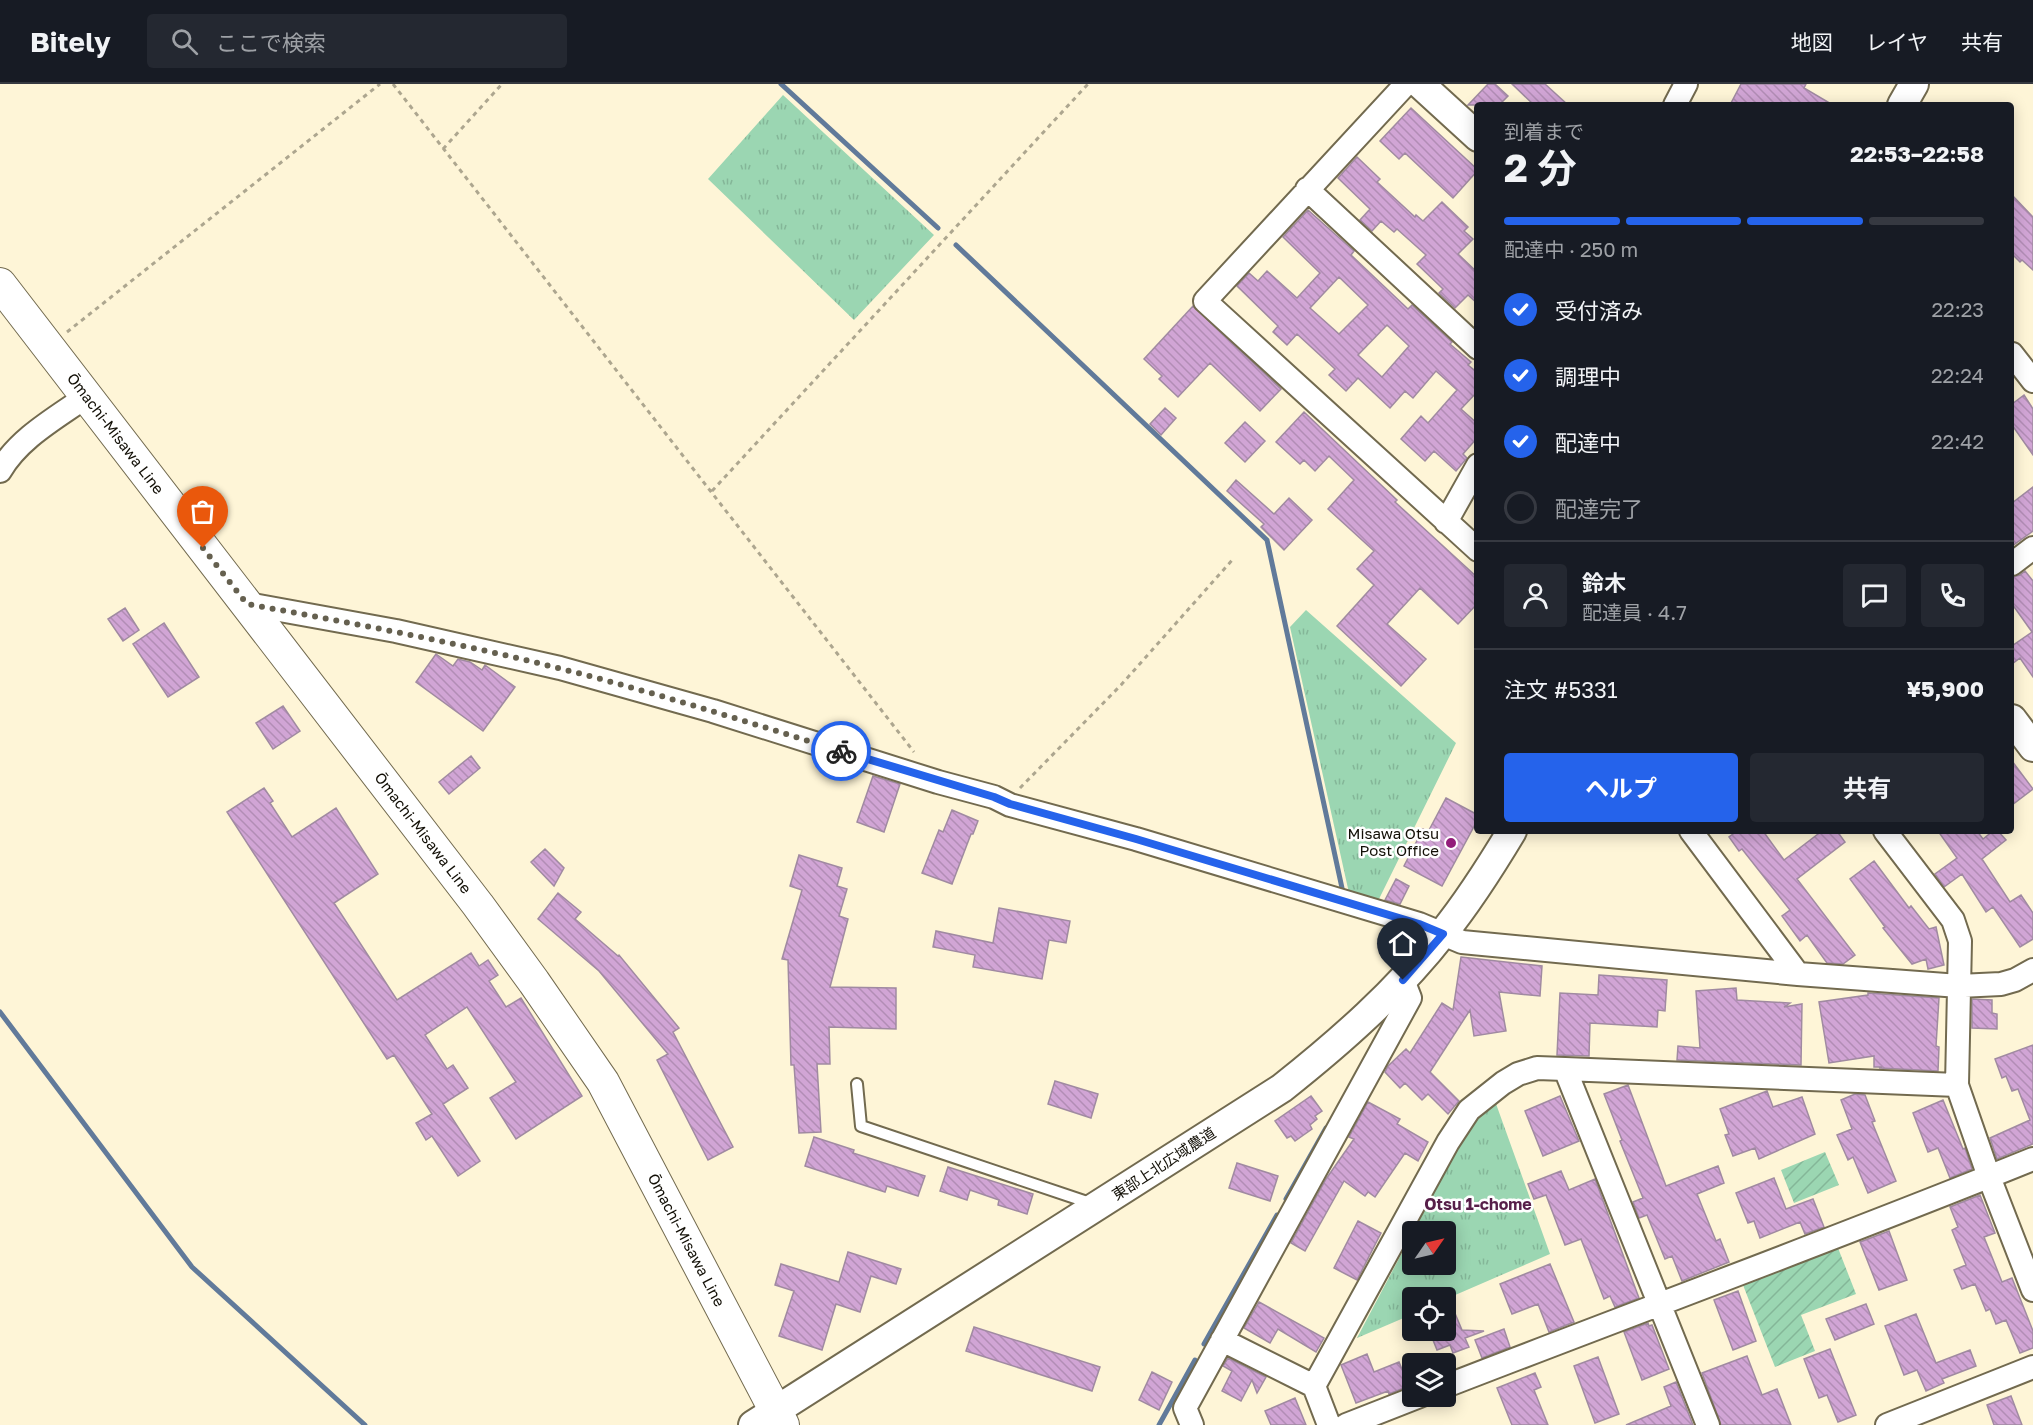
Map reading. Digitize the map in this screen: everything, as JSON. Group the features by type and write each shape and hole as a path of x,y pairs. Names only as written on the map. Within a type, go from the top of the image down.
{"main road":[{"name":"Ōmachi-Misawa Line","path":"0,284 478,905 603,1082 771,1420"}],"street":[{"path":"1406,84 1205,301 1474,546"},
{"path":"1420,84 1474,133"},
{"path":"1677,102 1686,84"},
{"path":"1904,102 1914,84"},
{"path":"1307,189 1474,344"},
{"path":"2014,357 2033,381"},
{"path":"0,471 6,461 30,436 87,396"},
{"path":"1446,522 1474,472"},
{"path":"2014,562 2033,548"},
{"path":"247,604 396,631 560,668 713,711 938,782 994,797 1010,804 1136,839 1419,924 1462,942 1798,974 1959,986 2001,984 2015,980 2033,970"},
{"path":"2014,722 2033,747"},
{"name":"東部上北広域農道","path":"771,1420 1282,1088 1361,1022 1403,980 1443,934 1484,878 1510,834"},
{"path":"1693,834 1798,974"},
{"path":"1887,834 1953,920 1960,941 1957,1085 1989,1177 2033,1290"},
{"path":"1192,1425 1185,1408 1410,998 1403,980"},
{"path":"1314,1386 1448,1142 1469,1110 1518,1074 1537,1068 1957,1085"},
{"path":"1565,1069 1708,1425"},
{"path":"1456,1382 1847,1234 2033,1160"},
{"path":"1222,1340 1314,1386 1329,1425"},
{"path":"1887,1425 2033,1367"},
{"path":"1346,1425 1402,1403"}],"lane":[{"path":"857,1084 861,1126 1099,1205"}],"path":[{"path":"49,345 380,84"},
{"path":"393,84 916,754"},
{"path":"443,149 502,84"},
{"path":"712,490 1088,84"},
{"path":"1010,804 1020,788 1121,685 1234,558"}],"green space":[{"path":"783,95 934,235 854,320 708,179"},
{"path":"1306,610 1456,743 1379,899 1349,893 1290,627"},
{"path":"1495,1101 1550,1254 1456,1295 1456,1287 1402,1287 1402,1319 1357,1338 1402,1253 1402,1275 1456,1275 1456,1221 1419,1221 1468,1128"},
{"path":"1825,1152 1839,1185 1794,1203 1781,1170"},
{"path":"1838,1248 1856,1294 1801,1315 1815,1351 1775,1367 1743,1285"}],"building":[{"path":"1488,84 1495,84 1508,96 1502,102 1474,102 1474,105 1468,105"},
{"path":"1512,84 1545,84 1565,102 1531,102"},
{"path":"1741,84 1806,84 1804,88 1828,102 1732,102"},
{"path":"1411,108 1474,166 1474,174 1453,198 1405,153 1399,159 1380,141"},
{"path":"1357,157 1380,179 1377,182 1415,217 1416,215 1423,221 1442,202 1468,227 1464,231 1473,239 1458,254 1474,269 1474,300 1468,295 1455,308 1439,293 1443,289 1417,264 1426,255 1397,229 1394,232 1381,221 1372,231 1360,220 1370,209 1338,178"},
{"path":"2014,197 2033,217 2033,270 2022,260 2020,262 2014,256"},
{"path":"1308,210 1354,251 1351,255 1408,309 1412,305 1471,362 1468,365 1474,370 1474,395 1461,409 1474,420 1474,442 1463,454 1467,458 1456,471 1434,451 1425,461 1401,439 1421,416 1428,423 1457,390 1436,371 1413,398 1405,391 1390,408 1358,378 1346,391 1329,375 1335,369 1297,334 1287,345 1273,332 1278,326 1237,286 1249,273 1258,281 1267,271 1297,298 1320,273 1283,237","holes":["1339,277 1368,305 1339,334 1310,308","1387,325 1409,346 1382,377 1358,355"]},
{"path":"1193,306 1281,389 1260,411 1210,363 1178,397 1159,379 1162,376 1144,359"},
{"path":"2024,395 2033,409 2033,455 2014,428 2014,402"},
{"path":"1165,408 1176,418 1161,435 1150,424"},
{"path":"1304,412 1397,500 1395,502 1474,574 1474,607 1458,624 1420,588 1387,624 1426,659 1401,686 1337,626 1374,585 1357,569 1374,551 1328,509 1354,480 1329,456 1315,471 1304,460 1300,464 1276,442"},
{"path":"1245,422 1265,441 1245,462 1225,443"},
{"path":"1236,480 1274,514 1289,498 1312,520 1284,550 1261,527 1264,524 1227,491"},
{"path":"2033,487 2033,531 2014,545 2014,501"},
{"path":"2025,571 2033,581 2033,677 2020,658 2014,662 2014,645 2032,632 2014,607 2014,576"},
{"path":"125,608 139,630 123,641 108,619"},
{"path":"164,623 199,677 168,697 133,644"},
{"path":"436,654 453,666 458,659 470,662 482,670 485,665 515,687 483,731 416,682"},
{"path":"283,706 300,731 273,749 256,723"},
{"path":"471,756 480,768 449,794 439,782"},
{"path":"2014,764 2033,789 2014,803"},
{"path":"873,776 900,784 884,832 857,822"},
{"path":"264,788 273,801 270,803 292,837 336,808 378,874 334,903 397,1000 471,953 479,966 488,960 498,975 489,981 506,1007 521,998 582,1096 516,1139 490,1098 516,1082 467,1007 425,1035 447,1069 453,1065 468,1088 443,1104 480,1161 458,1176 432,1136 426,1140 416,1123 432,1114 394,1055 387,1059 227,812"},
{"path":"1446,798 1474,813 1474,826 1442,886 1404,866 1423,829 1428,832"},
{"path":"952,810 978,821 952,884 922,873 939,830 943,832"},
{"path":"1733,834 1765,834 1784,860 1818,834 1839,834 1845,842 1797,879 1855,955 1843,964 1827,963 1807,935 1800,941 1782,916 1790,910 1742,849 1739,851 1729,837"},
{"path":"1940,834 1979,834 1983,839 1989,834 2001,834 2006,840 1982,859 2010,902 2021,895 2033,913 2033,939 2020,947 1993,907 1986,912 1962,874 1944,887 1935,874 1957,858"},
{"path":"545,849 564,868 554,886 531,862"},
{"path":"799,855 842,868 837,886 847,889 839,916 848,919 830,987 896,988 896,1029 829,1027 830,1064 817,1064 821,1132 799,1133 794,1065 791,1065 788,960 782,959 802,890 790,886"},
{"path":"1874,861 1909,908 1911,906 1929,929 1936,927 1944,965 1928,969 1926,959 1912,964 1883,928 1885,927 1850,879"},
{"path":"1396,879 1409,886 1400,904 1385,900"},
{"path":"558,893 581,912 575,919 619,955 679,1028 673,1032 733,1147 708,1160 657,1060 668,1054 599,971 538,919"},
{"path":"999,908 1070,921 1066,943 1049,940 1042,979 973,967 975,955 933,947 936,931 993,943"},
{"path":"1461,957 1542,966 1540,996 1499,992 1506,1031 1474,1036 1470,1010 1430,1072 1459,1101 1448,1114 1428,1094 1422,1100 1405,1083 1400,1088 1385,1072 1388,1066 1406,1049 1410,1053 1442,1003 1453,1010"},
{"path":"1599,975 1667,980 1665,1011 1658,1010 1657,1027 1590,1023 1589,1056 1557,1055 1560,993 1598,995"},
{"path":"1736,988 1737,1000 1790,1003 1784,1007 1802,1004 1801,1065 1677,1060 1678,1046 1700,1048 1696,991"},
{"path":"1868,993 1939,998 1936,1046 1939,1047 1938,1071 1874,1067 1874,1056 1829,1063 1819,1002 1868,995"},
{"path":"1972,999 1992,1000 1992,1013 1997,1014 1997,1029 1972,1028"},
{"path":"2033,1045 2033,1144 1997,1159 1990,1138 2030,1120 2018,1089 2012,1091 2006,1076 2002,1078 1995,1059"},
{"path":"1055,1081 1098,1094 1091,1118 1048,1104"},
{"path":"1628,1085 1666,1186 1718,1166 1724,1183 1697,1194 1716,1241 1720,1239 1729,1262 1682,1281 1672,1256 1665,1259 1647,1215 1639,1218 1633,1202 1643,1198 1604,1094"},
{"path":"1767,1091 1773,1107 1802,1097 1815,1134 1759,1159 1755,1148 1733,1156 1725,1135 1729,1134 1720,1109"},
{"path":"1855,1094 1865,1095 1875,1121 1872,1122 1896,1181 1868,1193 1853,1157 1848,1160 1837,1135 1852,1129 1841,1100"},
{"path":"1311,1096 1322,1111 1315,1116 1317,1119 1310,1125 1312,1129 1295,1141 1291,1136 1287,1138 1275,1121"},
{"path":"1560,1096 1579,1141 1543,1156 1525,1111"},
{"path":"1943,1100 1972,1169 1950,1178 1938,1148 1928,1152 1913,1113"},
{"path":"1368,1102 1400,1119 1397,1124 1428,1142 1418,1161 1405,1153 1375,1197 1368,1192 1365,1196 1344,1181 1305,1251 1291,1243 1326,1179 1354,1139 1349,1137"},
{"path":"814,1137 854,1150 853,1153 925,1176 918,1196 887,1186 885,1192 805,1166"},
{"path":"1237,1163 1278,1176 1270,1201 1229,1188"},
{"path":"948,1167 1033,1194 1027,1214 998,1205 999,1200 970,1190 967,1200 940,1191"},
{"path":"1561,1171 1569,1190 1595,1179 1639,1298 1615,1307 1610,1296 1604,1299 1581,1239 1565,1245 1546,1195 1534,1199 1528,1184"},
{"path":"1774,1178 1786,1209 1813,1199 1824,1227 1805,1234 1800,1222 1760,1238 1754,1221 1748,1223 1736,1193"},
{"path":"1980,1195 1995,1233 1984,1237 2002,1282 2012,1278 2033,1331 2033,1348 2020,1353 2006,1320 1996,1324 1990,1309 1986,1311 1975,1284 1962,1289 1954,1270 1966,1265 1952,1230 1958,1227 1950,1207"},
{"path":"1358,1221 1381,1233 1357,1280 1334,1268"},
{"path":"1889,1231 1907,1280 1879,1290 1860,1242"},
{"path":"848,1252 901,1269 896,1284 871,1276 860,1312 836,1304 822,1350 779,1336 794,1291 775,1285 781,1264 839,1282"},
{"path":"1550,1264 1574,1322 1549,1332 1538,1304 1512,1314 1500,1284"},
{"path":"1738,1291 1756,1341 1733,1350 1714,1300"},
{"path":"1259,1302 1324,1338 1316,1352 1278,1329 1270,1343 1244,1328"},
{"path":"1866,1304 1874,1324 1835,1340 1826,1319"},
{"path":"1916,1314 1936,1363 1970,1350 1976,1366 1942,1379 1944,1383 1926,1391 1917,1370 1904,1375 1885,1326"},
{"path":"1456,1316 1462,1330 1484,1331 1465,1338 1469,1347 1453,1353 1450,1345 1437,1350 1433,1341 1456,1341"},
{"path":"1648,1323 1649,1326 1652,1325 1669,1369 1642,1380 1624,1332"},
{"path":"974,1327 1100,1367 1092,1391 966,1351"},
{"path":"1504,1329 1510,1347 1482,1358 1475,1340"},
{"path":"1830,1349 1856,1415 1838,1422 1827,1395 1819,1398 1804,1359"},
{"path":"1367,1354 1374,1372 1399,1362 1402,1369 1402,1389 1389,1394 1388,1391 1356,1403 1341,1365"},
{"path":"1747,1356 1762,1395 1777,1389 1791,1425 1721,1425 1702,1373"},
{"path":"1598,1357 1619,1414 1595,1423 1574,1366"},
{"path":"1228,1358 1266,1377 1257,1393 1252,1380 1241,1401 1222,1391 1232,1371 1223,1366"},
{"path":"1152,1372 1172,1382 1159,1410 1139,1400"},
{"path":"1535,1373 1541,1387 1534,1390 1548,1425 1512,1425 1497,1388"},
{"path":"1676,1382 1693,1425 1626,1425 1671,1406 1664,1387"},
{"path":"2011,1396 2022,1425 1994,1425 1987,1405"},
{"path":"1295,1398 1306,1425 1271,1425 1265,1411"}],"waterway":[{"path":"781,84 938,228"},
{"path":"956,245 1267,540 1342,888"},
{"path":"0,1012 192,1267 365,1425"},
{"path":"1286,1199 1326,1128"},
{"path":"1204,1344 1277,1215"},
{"path":"1159,1425 1195,1360"}],"way so far":[{"path":"203,548 247,604 396,631 560,668 713,711 841,751"}],"place":[{"name":"Misawa Otsu Post Office","path":"1451,843"}],"district":[{"name":"Otsu 1-chome","path":"1478,1204"}],"route":[{"path":"841,751 994,797 1010,804 1136,839 1419,924 1443,934 1403,980"}]}
